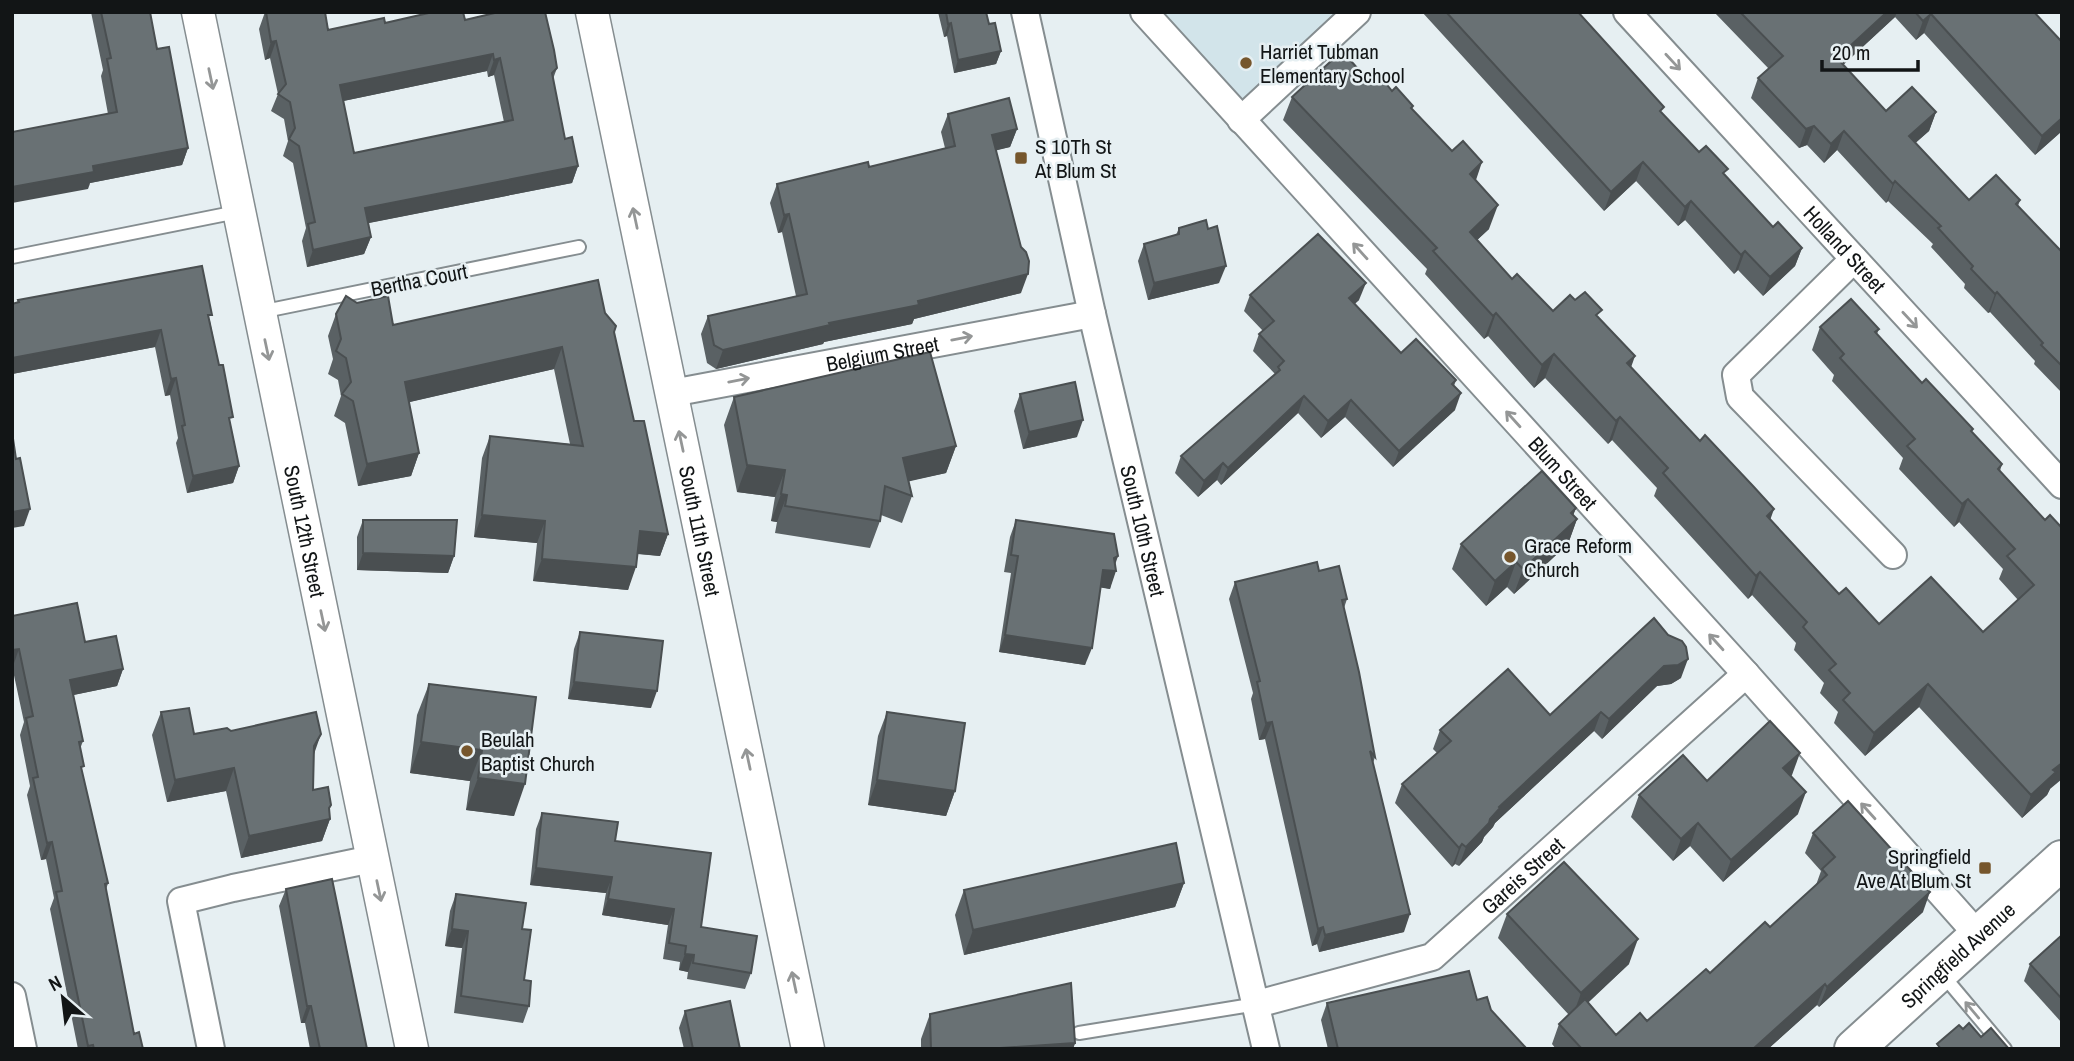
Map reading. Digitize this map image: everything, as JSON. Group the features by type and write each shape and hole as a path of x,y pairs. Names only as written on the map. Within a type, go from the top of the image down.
{"main road":[{"name":"Springfield Avenue","path":"1854,1049 2062,860"}],"street":[{"name":"South 12th Street","path":"198,12 237,212 412,1049"},
{"name":"South 11th Street","path":"592,12 808,1049"},
{"name":"South 10th Street","path":"1025,12 1092,314 1258,1004 1266,1049"},
{"name":"Blum Street","path":"1144,12 1746,674 1978,935"},
{"path":"1241,120 1357,12"},
{"name":"Holland Street","path":"1627,12 2062,485"},
{"path":"1854,259 1736,375 1741,397 1893,555"},
{"name":"Belgium Street","path":"671,393 1092,314"},
{"name":"Gareis Street","path":"1258,1004 1432,957 1746,674"},
{"path":"211,1049 181,901 372,859"},
{"path":"12,996 23,1049"}],"lane":[{"path":"12,257 237,212"},
{"name":"Bertha Court","path":"259,312 579,247"},
{"path":"1939,971 2005,1049"},
{"path":"1079,1033 1258,1004"}],"shaded area":[{"name":"Harriet Tubman Elementary School","path":"1150,12 1351,12 1241,114"}],"building":[{"path":"101,12 150,12 157,49 169,47 188,148 93,166 94,172 12,187 12,132 117,112 107,59 111,58"},
{"path":"266,12 325,12 328,30 384,18 385,23 433,12 463,12 465,20 499,12 545,12 557,68 552,73 565,139 572,137 578,166 365,208 371,237 313,250 308,224 315,222 299,146 289,139 295,128 290,102 278,94 286,84 276,41 271,42","holes":["493,54 494,60 500,58 513,120 354,153 340,85"]},
{"path":"946,12 986,12 989,24 995,23 1001,51 958,60 951,23 948,24"},
{"path":"1446,12 1578,12 1664,107 1660,111 1699,152 1706,146 1728,169 1723,173 1773,227 1778,222 1802,248 1770,277 1745,251 1741,255 1691,201 1685,207 1643,162 1611,192"},
{"path":"1740,12 1887,12 1837,58 1886,111 1912,87 1936,112 1909,136 1969,200 1996,175 2020,200 2016,204 2062,252 2062,366 1997,292 1995,294 1971,269 1973,266 1938,228 1941,226 1895,181 1893,184 1844,131 1831,144 1814,126 1806,129 1758,78 1783,56"},
{"path":"1915,12 2034,12 2062,42 2062,118 2042,136 1931,14 1923,21"},
{"path":"1342,51 1367,79 1376,71 1392,91 1396,87 1413,106 1411,108 1452,151 1463,141 1482,162 1470,174 1498,205 1470,232 1512,279 1517,274 1553,311 1570,295 1575,300 1585,292 1602,310 1596,315 1635,356 1627,363 1700,441 1705,435 1753,486 1774,509 1767,516 1839,594 1846,588 1879,624 1931,577 1983,632 2034,585 2007,556 2015,549 1968,499 1962,504 1907,446 1915,439 1840,358 1844,354 1820,327 1851,299 1879,329 1875,332 1922,383 1926,379 1973,429 1971,431 2002,464 1998,469 2045,520 2050,515 2062,528 2062,763 2053,770 2056,772 2031,795 1928,684 1874,733 1843,700 1850,693 1829,670 1836,664 1803,627 1807,622 1760,572 1756,576 1663,473 1668,468 1620,417 1616,421 1554,354 1542,365 1496,313 1493,316 1433,251 1437,248 1292,97"},
{"path":"1009,98 1017,129 992,135 1021,247 1029,261 1028,274 918,301 919,305 829,323 830,325 723,350 714,345 708,316 807,294 789,214 784,215 777,184 868,162 869,167 955,146 948,114"},
{"path":"1206,220 1208,229 1217,226 1226,266 1154,283 1144,244 1179,234 1179,228"},
{"path":"1318,234 1366,283 1349,298 1401,353 1416,339 1456,380 1452,384 1461,393 1399,451 1351,400 1328,421 1304,396 1228,468 1223,463 1204,481 1181,456 1280,370 1278,367 1284,361 1259,334 1274,321 1250,295"},
{"path":"202,266 212,315 208,315 219,365 223,365 233,417 229,418 239,466 193,476 182,426 185,425 176,378 171,379 161,330 12,358 12,304 19,302 18,300"},
{"path":"598,280 605,313 616,326 614,332 634,421 644,421 668,534 640,531 636,567 542,559 545,521 482,515 490,436 583,446 562,347 405,382 419,453 367,464 353,401 342,394 351,382 346,358 336,351 341,339 336,314 346,296 357,303 388,296 393,325"},
{"path":"930,352 956,446 903,458 912,496 885,486 880,521 785,506 787,495 781,494 785,470 747,465 734,397"},
{"path":"1075,382 1083,420 1029,432 1020,394"},
{"path":"12,432 16,459 20,458 30,509 12,512"},
{"name":"Grace Reform Church","path":"1542,471 1576,508 1571,513 1577,519 1523,569 1516,562 1495,581 1461,544"},
{"path":"363,520 457,520 454,556 363,553"},
{"path":"1016,520 1114,534 1118,556 1114,558 1116,571 1103,570 1092,648 1005,635 1018,556 1011,555"},
{"path":"1317,562 1319,571 1339,566 1347,599 1342,600 1375,757 1370,751 1410,914 1325,935 1323,927 1318,929 1272,722 1266,723 1257,682 1260,681 1235,582"},
{"path":"77,603 85,642 116,636 123,669 70,680 83,741 79,742 84,766 81,767 108,883 105,884 134,1034 139,1032 143,1049 94,1049 93,1045 88,1046 56,892 62,891 52,842 47,843 33,778 38,777 26,718 33,716 19,649 12,650 12,616"},
{"path":"1654,618 1668,635 1682,641 1688,659 1678,665 1664,666 1609,719 1601,712 1499,807 1489,823 1466,847 1462,844 1459,848 1402,784 1451,741 1440,730 1508,669 1550,715"},
{"path":"580,632 663,641 657,691 574,682"},
{"path":"429,684 536,697 525,784 478,778 482,750 421,742"},
{"path":"189,708 194,734 227,728 231,731 316,712 321,734 314,746 313,790 328,787 330,819 249,836 234,768 175,780 161,712"},
{"path":"887,712 965,723 955,791 877,780"},
{"path":"1770,721 1800,753 1783,768 1806,792 1731,860 1698,823 1681,839 1639,795 1683,755 1707,781"},
{"path":"1848,801 1930,892 1827,987 1825,984 1753,1049 1582,1049 1559,1024 1585,999 1616,1035 1640,1013 1647,1021 1706,969 1710,973 1765,922 1770,927 1827,875 1822,869 1835,857 1813,833"},
{"path":"542,813 618,822 615,841 711,853 701,927 757,936 751,973 693,963 694,955 685,954 686,946 669,943 674,909 608,899 612,877 536,868"},
{"path":"1176,843 1184,883 973,930 964,890"},
{"path":"1564,862 1638,939 1581,993 1507,914"},
{"path":"332,879 367,1049 320,1049 311,1006 307,1006 286,889"},
{"path":"456,894 526,903 522,929 531,930 524,980 531,981 529,1006 461,996 468,931 452,929"},
{"path":"2062,935 2062,999 2030,964"},
{"path":"1469,971 1477,1000 1487,997 1491,1010 1527,1049 1338,1049 1327,1003"},
{"path":"1071,983 1075,1043 986,1049 931,1049 930,1014"},
{"path":"730,1001 740,1049 693,1049 685,1011"},
{"path":"1969,1023 1981,1037 1991,1028 2009,1049 1941,1049 1937,1044 1959,1025 1963,1029"}],"place":[{"name":"Harriet Tubman Elementary School","path":"1246,63"},
{"name":"S 10Th St At Blum St","path":"1021,158"},
{"name":"Grace Reform Church","path":"1510,557"},
{"name":"Beulah Baptist Church","path":"467,751"},
{"name":"Springfield Ave At Blum St","path":"1985,868"}]}
